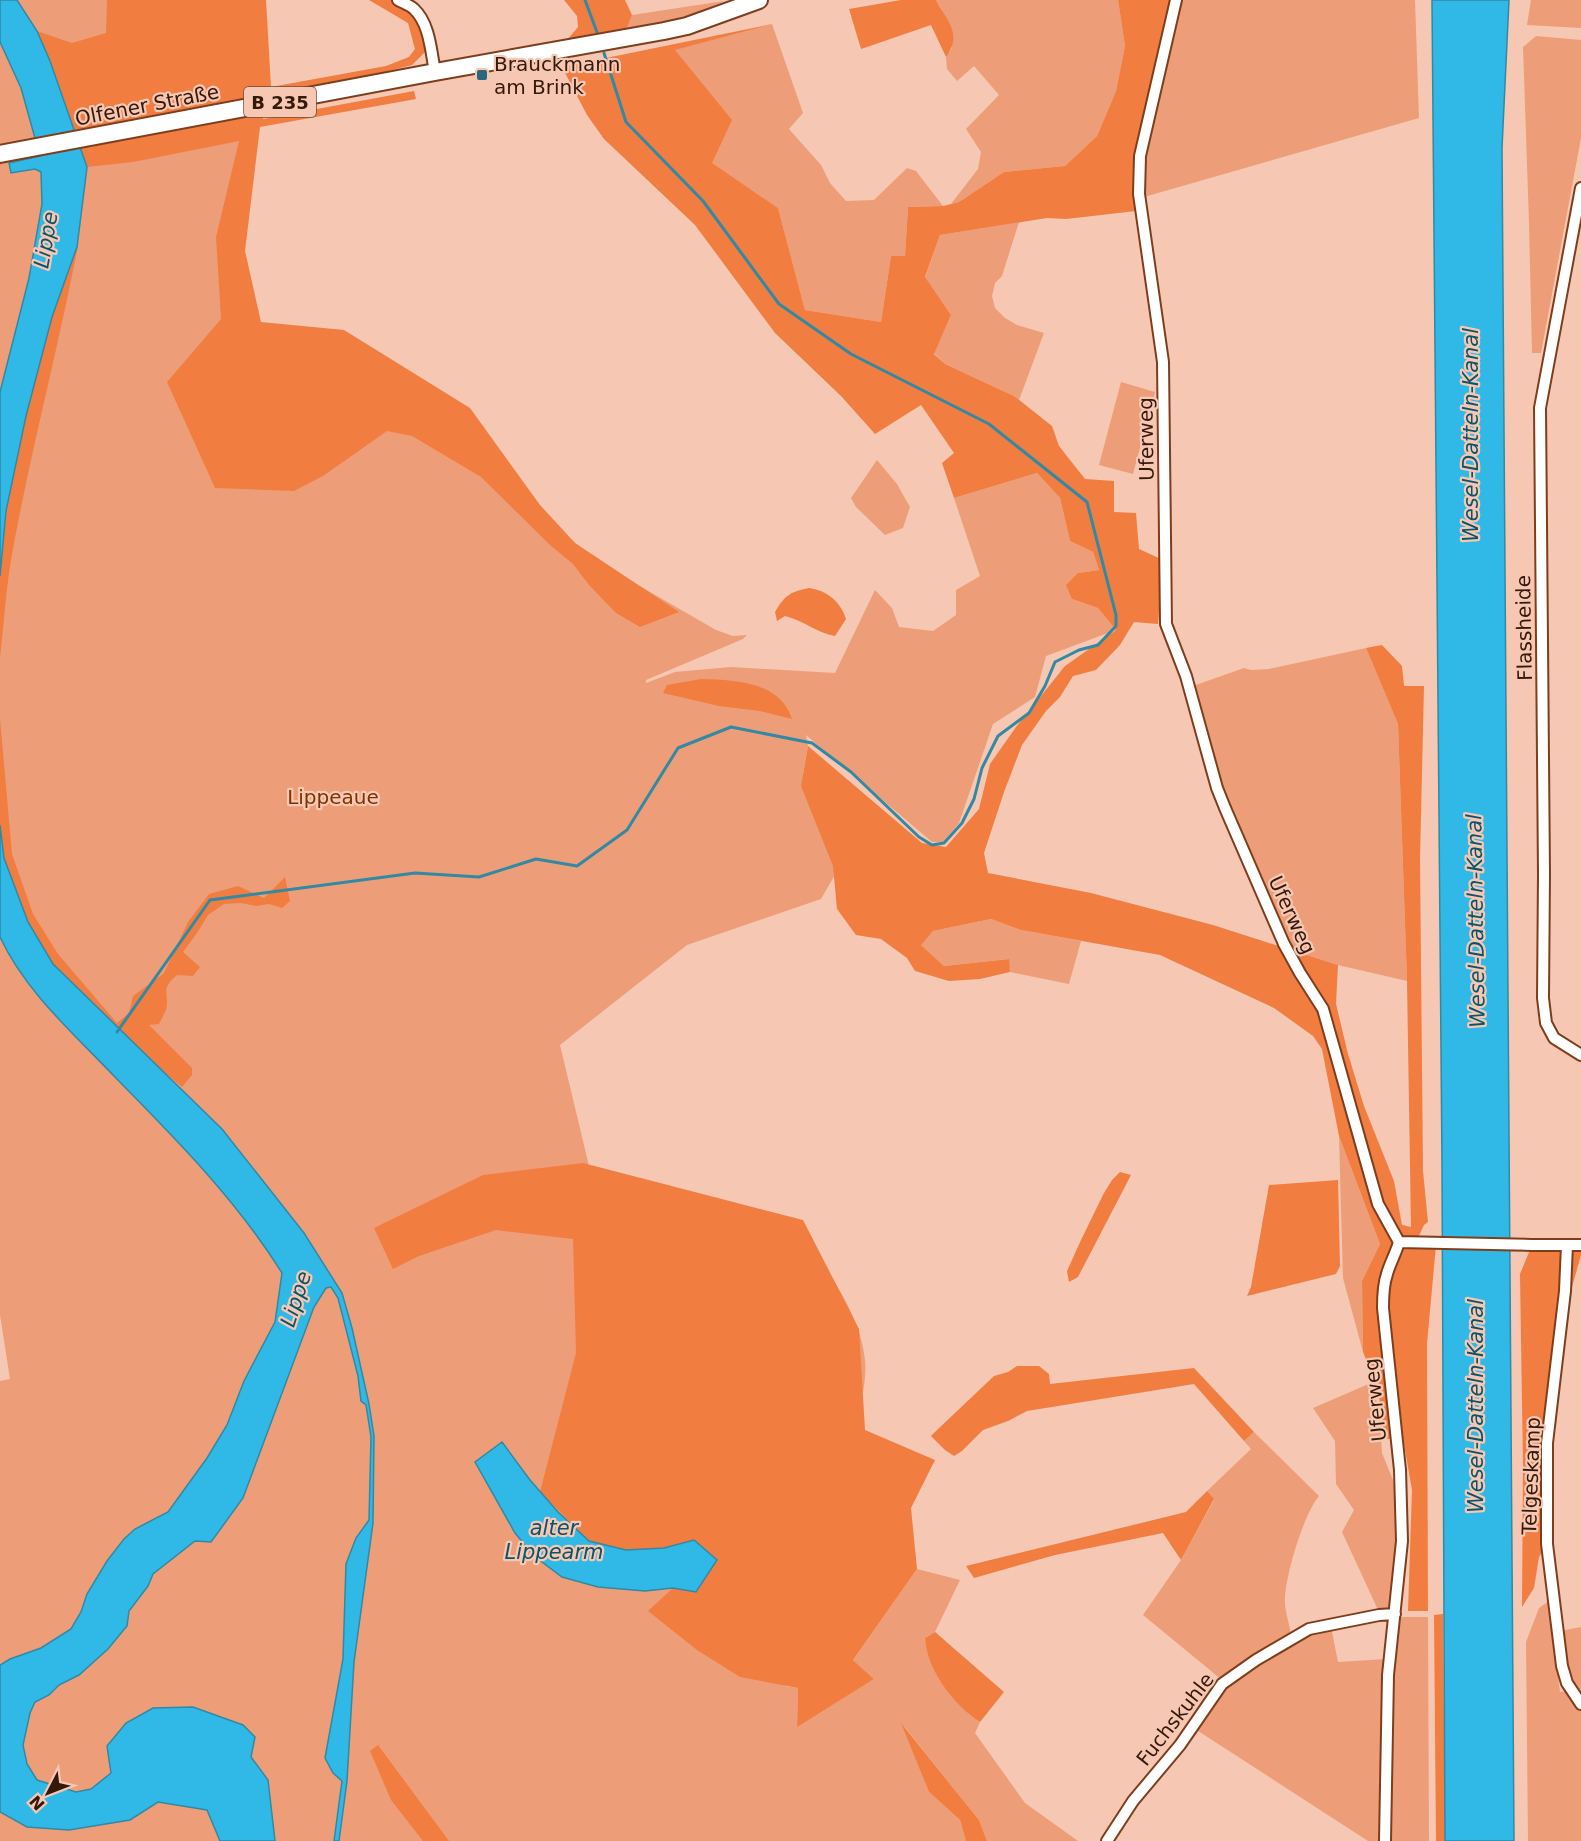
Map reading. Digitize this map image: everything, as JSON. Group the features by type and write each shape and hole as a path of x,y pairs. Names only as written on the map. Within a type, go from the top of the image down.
{"main road":[{"name":"Olfener Straße","path":"0,154 664,31 687,26 759,0"}],"street":[{"path":"398,0 414,8 422,19 435,72"},
{"name":"Uferweg","path":"1176,0 1140,156 1139,194 1163,362 1166,624 1186,676 1217,788 1229,818 1284,944 1323,1009 1378,1204 1399,1242 1383,1289 1400,1470 1402,1541 1388,1675 1385,1841"},
{"name":"Flassheide","path":"1581,188 1540,408 1543,998 1546,1023 1554,1038 1581,1055"},
{"path":"1399,1242 1581,1245"},
{"name":"Telgeskamp","path":"1567,1245 1565,1291 1547,1443 1547,1544 1562,1666 1567,1683 1581,1704"},
{"name":"Fuchskuhle","path":"1107,1841 1133,1801 1180,1745 1222,1684 1256,1660 1309,1629 1395,1614"}],"green space":[{"name":"Lippeaue","path":"0,0 265,0 242,139 247,324 539,511 593,559 716,630 733,636 747,635 743,639 646,680 646,683 675,672 731,667 835,673 875,590 892,608 899,627 933,631 956,615 956,590 980,576 954,498 1037,473 1060,498 1070,541 1093,552 1099,570 1078,573 1072,599 1098,608 1116,630 1046,656 1035,697 993,724 959,823 943,842 932,842 806,735 808,746 803,774 836,873 821,899 687,945 560,1045 590,1170 797,1225 839,1289 856,1324 865,1360 863,1394 785,1686 798,1688 797,1726 874,1679 853,1660 917,1569 960,1580 935,1632 925,1638 930,1662 951,1697 980,1722 975,1733 1025,1803 1078,1841 987,1841 979,1820 903,1725 929,1792 960,1820 966,1841 0,1841 0,1381 10,1379 0,1315"},
{"path":"936,0 1118,0 1125,46 1116,91 1097,136 1065,166 1004,172 959,202 951,204 978,169 981,152 966,129 999,95 974,66 957,81 947,69 946,57 952,48 942,10"},
{"path":"1181,0 1415,0 1419,118 1144,197 1145,157"},
{"path":"1531,0 1581,0 1581,28 1527,25"},
{"path":"724,1 691,18 627,28 632,15"},
{"path":"772,24 803,113 789,129 821,165 830,183 846,201 874,200 907,168 916,171 943,206 908,207 905,256 891,256 881,322 805,310 778,208 711,163 674,50"},
{"path":"1536,36 1581,40 1581,138 1541,353 1532,353 1523,47"},
{"path":"1019,222 1002,276 995,283 992,296 995,308 1005,318 1017,325 1044,333 1019,400 945,364 934,353 951,315 925,278 940,235"},
{"path":"1121,382 1155,392 1133,474 1099,465"},
{"path":"877,460 897,484 910,507 903,528 885,535 856,507 851,498"},
{"path":"1366,648 1398,724 1407,981 1338,965 1291,950 1219,785 1193,686 1244,668 1269,669"},
{"path":"991,919 1021,930 1081,941 1069,984 1010,972 1008,959 944,966 920,944 933,931"},
{"path":"1339,1136 1380,1244 1362,1281 1363,1352 1343,1278"},
{"path":"1371,1383 1379,1409 1382,1453 1397,1490 1400,1540 1391,1611 1379,1612 1342,1532 1354,1510 1336,1484 1335,1441 1313,1408"},
{"path":"1254,1432 1319,1496 1302,1530 1286,1586 1285,1602 1291,1634 1222,1680 1143,1615 1181,1560 1214,1500 1207,1491 1251,1449 1244,1441"},
{"path":"1549,1601 1560,1692 1567,1691 1581,1710 1581,1841 1528,1841 1526,1642 1539,1608"},
{"path":"1399,1617 1428,1617 1429,1841 1389,1841 1392,1672"},
{"path":"1331,1627 1338,1662 1386,1659 1382,1841 1368,1841 1195,1729 1224,1686 1310,1631"},
{"path":"1581,1627 1581,1699 1569,1675 1560,1631"}],"shaded area":[{"path":"107,0 266,0 271,87 386,66 409,57 415,49 408,23 369,0 391,0 410,10 422,31 426,51 412,65 358,79 270,96 263,119 414,91 416,99 260,127 245,251 261,322 344,330 470,408 540,505 575,543 679,612 640,627 616,613 589,585 573,564 550,545 481,477 412,436 387,431 323,476 294,491 215,488 167,382 221,319 216,237 239,141 133,162 87,167 50,61 37,31 72,43 106,33"},
{"path":"564,0 625,0 632,15 627,28 568,39 578,27 577,16"},
{"path":"901,0 936,0 952,28 953,41 946,57 931,25 861,49 849,9"},
{"path":"1118,0 1172,0 1135,158 1136,211 1066,219 1047,218 940,235 925,277 951,315 934,354 945,364 1014,396 1052,426 1059,446 1085,479 1114,481 1114,512 1136,513 1139,549 1163,560 1158,624 1134,622 1120,645 1096,670 1073,676 1060,697 1046,711 1022,745 984,853 988,873 1091,893 1213,925 1338,965 1336,1004 1348,1054 1364,1106 1394,1181 1402,1225 1411,1227 1407,981 1398,724 1366,648 1382,645 1402,666 1404,686 1424,686 1420,859 1423,1171 1428,1222 1424,1225 1418,1238 1402,1237 1394,1225 1393,1244 1436,1245 1427,1344 1428,1611 1408,1611 1412,1490 1403,1438 1385,1439 1378,1390 1363,1352 1362,1281 1380,1244 1339,1136 1322,1049 1313,1036 1274,1008 1160,955 1021,930 991,919 933,931 921,945 944,966 1009,959 1010,972 980,979 949,981 915,971 907,958 881,939 856,935 837,909 833,866 801,786 808,746 922,843 946,847 979,809 990,764 1016,727 1065,666 1116,630 1098,608 1072,599 1066,585 1078,573 1099,570 1093,552 1070,541 1060,498 1037,473 954,498 942,463 954,453 921,405 875,434 841,396 775,333 695,225 604,139 587,115 562,67 772,24 675,50 732,120 712,163 778,208 805,310 881,322 891,256 905,256 908,207 943,206 959,202 1004,172 1065,166 1097,136 1116,91 1125,46"},
{"path":"78,246 12,554 0,658 0,576 6,511 26,416 52,317"},
{"path":"809,588 827,594 837,602 843,613 846,619 835,636 785,616 777,621 775,612 785,598 797,591"},
{"path":"701,679 741,682 767,690 786,706 792,719 663,693 667,685"},
{"path":"0,719 12,854 33,914 58,954 117,1023 129,1013 133,996 164,973 188,922 209,894 238,886 264,898 285,877 290,901 282,908 269,904 256,906 241,903 224,904 208,915 183,952 200,967 193,976 177,975 168,984 166,1010 159,1024 149,1025 192,1068 192,1075 182,1087 53,964 28,922 3,858 0,825"},
{"path":"583,1163 803,1220 859,1329 865,1430 935,1460 911,1508 917,1569 853,1660 874,1679 797,1727 798,1688 740,1677 697,1650 648,1611 673,1588 696,1591 717,1559 694,1540 664,1548 626,1550 589,1541 540,1492 576,1353 573,1239 496,1230 419,1256 393,1269 374,1228 483,1175"},
{"path":"1120,1172 1131,1175 1078,1277 1069,1282 1067,1271 1081,1240 1104,1193"},
{"path":"1338,1180 1340,1266 1336,1274 1247,1296 1251,1287 1269,1185"},
{"path":"1532,1245 1581,1245 1581,1255 1565,1312 1556,1425 1547,1443 1547,1544 1539,1557 1534,1588 1522,1607 1523,1467 1520,1274"},
{"path":"1017,1366 1039,1366 1049,1374 1050,1384 1194,1368 1254,1432 1244,1441 1194,1384 1027,1411 983,1430 954,1456 931,1436 994,1376 1008,1372"},
{"path":"1207,1491 1214,1499 1181,1560 1163,1533 1055,1555 974,1578 966,1566 1186,1512"},
{"path":"1443,1614 1445,1841 1436,1841 1434,1615"},
{"path":"935,1632 1004,1692 980,1722 951,1697 930,1662 925,1638"},
{"path":"901,1723 979,1820 987,1841 966,1841 960,1820 929,1792"},
{"path":"378,1745 449,1841 423,1841 391,1800 370,1751"}],"water":[{"name":"Lippe","path":"0,0 17,0 37,31 50,61 87,167 77,247 52,317 26,416 6,511 0,576 0,392 29,278 42,204 41,172 35,169 11,173 9,163 40,156 21,88 0,42"},
{"name":"Wesel-Datteln-Kanal","path":"1432,0 1509,0 1502,148 1514,1841 1445,1841"},
{"name":"Lippe","path":"0,825 4,858 28,922 53,964 222,1129 304,1233 342,1293 352,1328 374,1436 373,1523 354,1662 347,1781 339,1841 334,1841 342,1781 333,1773 325,1758 343,1659 346,1564 356,1538 369,1520 371,1437 366,1405 361,1401 358,1376 338,1298 331,1287 326,1288 314,1307 243,1498 211,1542 195,1541 153,1574 148,1586 129,1611 127,1626 108,1649 79,1675 59,1685 49,1695 35,1702 30,1713 23,1745 27,1764 37,1780 76,1792 91,1789 111,1773 107,1746 126,1723 153,1708 193,1707 243,1725 255,1737 251,1757 268,1780 275,1841 220,1841 207,1810 158,1802 130,1820 69,1830 27,1827 0,1812 0,1665 41,1648 71,1629 81,1612 87,1594 107,1561 124,1539 135,1529 168,1512 207,1458 227,1425 244,1381 275,1322 282,1273 224,1194 181,1145 66,1027 36,993 10,957 0,937"},
{"name":"alter Lippearm","path":"502,1442 530,1480 558,1512 589,1541 626,1550 664,1548 694,1540 717,1560 696,1592 673,1588 645,1591 598,1587 562,1577 534,1556 515,1533 475,1462"}],"waterway":[{"path":"585,0 598,35"},
{"path":"117,1032 210,900 415,873 479,877 536,859 577,866 627,830 678,748 731,727 812,743 851,772 919,837 932,845 944,843 962,823 974,799 982,768 998,736 1029,713 1045,686 1055,662 1079,650 1098,645 1116,626 1116,615 1087,502 989,424 851,354 779,304 703,201 626,122 604,53"}],"place":[{"name":"Brauckmann am Brink","path":"482,75"}]}
